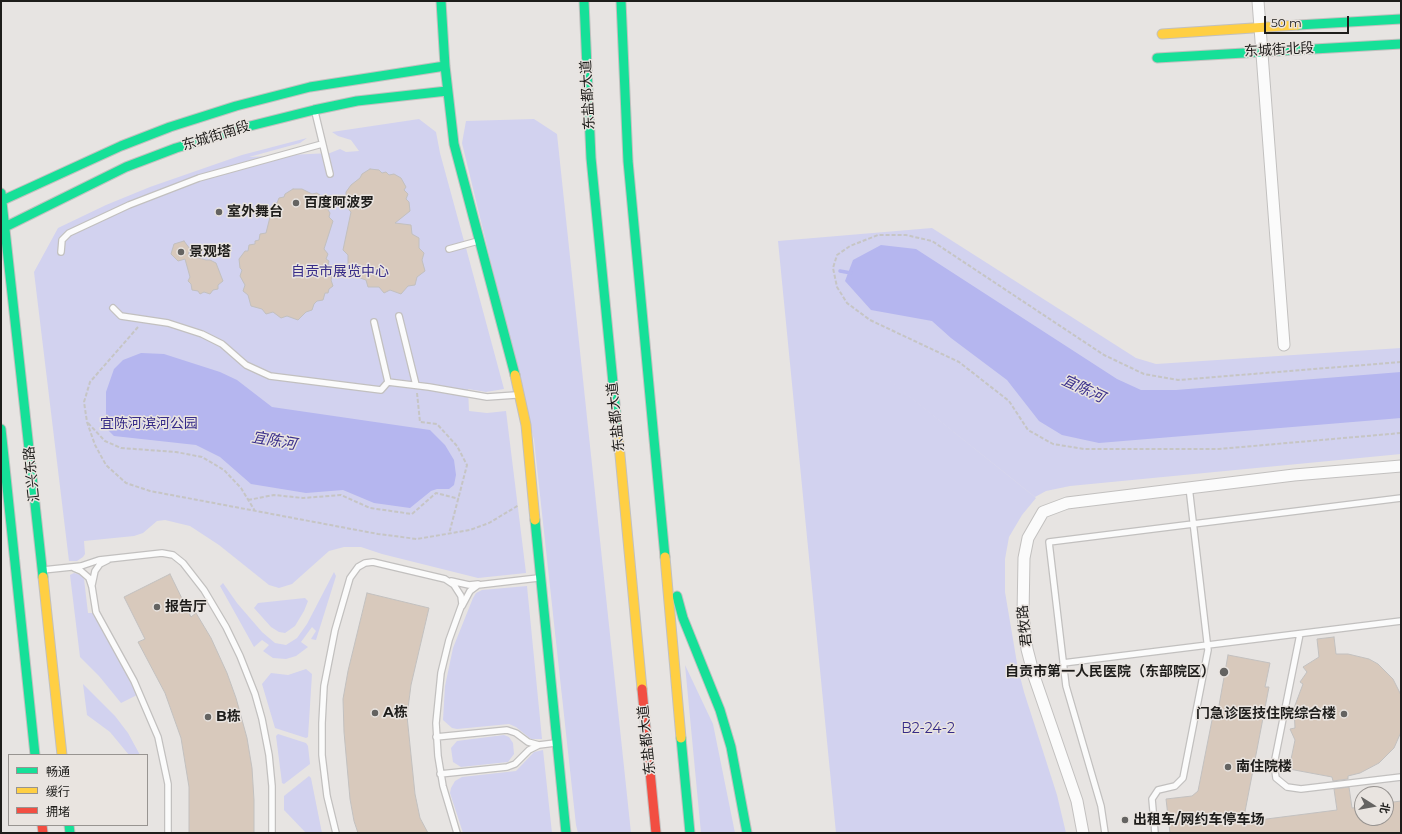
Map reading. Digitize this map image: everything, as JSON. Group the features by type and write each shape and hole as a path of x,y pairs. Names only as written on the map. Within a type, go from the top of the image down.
{"main road":[{"path":"441,1 444,66 454,144 520,394 534,496 566,833"},
{"name":"东盐都大道","path":"584,1 591,158 656,833"},
{"path":"621,1 628,161 690,833"},
{"name":"东城街北段","path":"1162,34 1401,19"},
{"name":"东城街北段","path":"1157,58 1401,44"},
{"name":"东城街南段","path":"1,198 121,146 170,127 236,106 347,80 444,66"},
{"name":"东城街南段","path":"3,227 126,167 169,150 242,128 314,110 357,101 447,91"},
{"name":"汇兴东路","path":"1,198 62,754"},
{"name":"汇兴东路","path":"1,429 35,754"},
{"path":"663,542 683,618 712,687 731,747 747,833"}],"street":[{"path":"1258,1 1284,345"},
{"path":"1189,487 1294,475 1401,466"},
{"name":"君牧路","path":"1083,833 1076,801 1034,676 1027,649 1023,614 1024,558 1028,538 1043,512 1067,502 1189,487"}],"lane":[{"path":"314,110 330,174"},
{"path":"61,252 62,240 69,233 129,205 205,176 322,144"},
{"path":"449,249 480,241"},
{"path":"113,308 121,316 177,325 202,334 222,344 246,365 270,376 381,390 388,382"},
{"path":"399,316 416,385"},
{"path":"374,322 388,382"},
{"path":"388,382 416,385 487,397 520,394"},
{"path":"1155,833 1152,799 1158,790 1175,786 1183,778 1208,645 1189,487"},
{"path":"1105,833 1101,806 1066,686 1049,542 1401,498"},
{"path":"42,570 81,566 95,560 162,553 172,555 186,567 219,614 240,656 262,718 272,786 272,833"},
{"path":"92,587 95,571 104,561 110,558"},
{"path":"336,833 324,770 322,710 331,646 350,578 358,567 365,563 373,562 469,585 541,578"},
{"path":"70,568 85,573 92,587 97,615 134,681 158,736 168,784 168,833"},
{"path":"445,579 454,584 459,591 462,604 449,640 441,673 436,737 440,774 445,798 457,833"},
{"path":"460,610 470,591 483,584"},
{"path":"1063,663 1401,621"},
{"path":"1300,634 1274,764 1276,778 1287,787 1301,789 1401,777"},
{"path":"436,737 507,730 516,733 528,742 539,745"},
{"path":"440,774 507,767 514,764 529,750 539,745 557,743"}],"path":[{"path":"1401,362 1178,380 1171,379 1144,374 1104,355 932,241 906,235 878,235 850,246 837,256 833,268 837,287 847,303 870,320 959,362 1009,401 1028,430 1053,444 1084,449 1219,449 1401,433"},
{"path":"144,319 90,382 84,402 87,422 95,445 106,465 126,483 150,491 378,534 417,539 449,534 489,524 534,496"},
{"path":"416,385 420,422 437,424 457,446 467,465 449,534"},
{"path":"87,422 105,441 121,448 176,452 202,457 224,470 241,488 255,511"},
{"path":"248,500 274,495 303,498 341,495 370,508 412,514 436,493 459,499"}],"green space":[{"path":"419,119 436,132 440,153 464,241 459,243 459,250 466,248 504,389 486,392 468,389 469,411 487,413 506,411 526,573 478,578 382,554 361,547 344,547 329,551 292,584 279,588 269,585 219,545 190,526 165,520 157,521 143,533 134,536 84,541 85,554 83,557 77,561 69,561 34,272 58,228 106,205 150,187 242,155 307,138 300,143 249,157 330,153 340,149 346,152 359,151 351,140 338,136 332,132"},
{"path":"534,119 557,134 631,833 578,833 576,825 534,440 462,143 466,121"},
{"name":"B2-24-2","path":"932,228 1136,358 1156,364 1401,348 1401,454 1070,486 1046,491 1035,497 870,365 1036,498 1022,515 1009,537 1005,559 1005,592 1018,669 1057,795 1066,833 836,833 778,241"},
{"path":"334,572 336,576 316,640 311,639 316,631 312,627 301,642 308,647 296,656 286,659 273,658 263,651 269,645 262,640 254,647 220,586 223,583 237,603 262,632 275,643 286,645 297,638 307,624"},
{"path":"74,573 81,575 84,579 88,613 92,613 104,632 137,695 121,703 99,676 80,657 70,575"},
{"path":"527,586 542,739 531,739 516,727 509,724 457,729 452,728 443,720 445,686 453,648 473,598 476,593 482,590"},
{"path":"305,598 308,601 304,611 295,626 285,633 279,632 271,627 254,608 258,603"},
{"path":"685,665 713,724 735,833 701,833"},
{"path":"306,669 312,674 308,737 306,738 275,728 262,684 271,673 288,675"},
{"path":"83,684 115,716 128,733 139,754 128,754 110,732 87,715"},
{"path":"278,734 306,743 308,746 310,764 284,784 282,783 276,736"},
{"path":"504,735 509,737 513,743 514,754 508,762 461,767 453,762 451,748 457,741"},
{"path":"543,750 552,833 463,833 450,793 455,781 462,777 516,771 534,752"},
{"path":"309,776 311,778 322,833 306,833 284,810 284,796"}],"water":[{"path":"881,245 916,249 1117,379 1141,390 1176,390 1401,372 1401,418 1099,443 1062,435 1039,421 1007,380 951,338 932,321 871,310 845,281 853,260"},
{"path":"141,353 164,354 220,372 237,380 272,407 430,430 445,445 454,460 456,475 454,485 449,489 437,489 431,491 410,508 374,503 343,490 306,493 251,484 220,457 196,445 114,436 108,430 106,415 106,392 114,369 123,360"}],"building":[{"path":"370,169 379,170 382,173 386,172 389,175 394,174 401,178 406,187 404,190 408,194 406,199 409,202 410,211 395,223 411,225 412,234 419,238 419,248 424,253 422,260 425,271 417,277 415,285 408,286 401,294 390,290 384,293 379,287 368,287 366,280 357,277 356,271 348,265 348,255 343,250 351,212 348,209 349,205 346,202 346,192 362,174"},
{"path":"293,189 302,189 312,194 317,193 324,198 329,206 329,217 333,221 324,249 328,254 326,259 329,261 328,265 332,268 330,274 332,277 331,280 333,286 329,289 328,293 325,293 323,300 317,301 312,310 306,312 298,320 287,316 281,318 273,312 266,314 262,309 251,306 248,295 243,291 245,285 240,276 242,270 240,268 239,259 245,251 248,251 249,245 255,244 255,241 259,240 260,234 266,233 270,217 269,212 274,204 277,203 279,198 284,197 285,194"},
{"path":"184,241 190,249 188,255 210,260 216,263 223,281 218,285 218,289 213,290 210,294 204,292 200,294 198,291 192,290 191,284 188,281 190,277 185,259 178,261 171,254 174,244"},
{"name":"B栋","path":"170,574 191,617 196,613 211,638 227,673 236,698 247,738 252,768 254,833 189,833 189,787 181,738 165,693 138,642 145,639 124,597"},
{"name":"A栋","path":"367,593 429,608 411,685 407,716 415,794 420,818 428,833 358,833 354,821 350,799 344,732 343,699 348,671"},
{"path":"1334,637 1336,654 1348,654 1369,659 1378,664 1393,679 1401,695 1401,732 1394,748 1379,763 1360,773 1348,776 1348,779 1333,781 1332,777 1289,769 1295,740 1290,729 1295,728 1294,708 1303,684 1300,682 1307,672 1303,667 1319,657 1317,639"},
{"path":"1228,655 1270,663 1265,687 1269,687 1243,822 1337,810 1334,789 1349,787 1352,808 1354,808 1354,826 1394,826 1394,802 1401,801 1401,833 1170,833 1166,799 1192,796 1198,791 1214,710 1218,711"}],"waterway":[{"name":"宜陈河","path":"840,271 851,273"}],"traffic: fast":[{"path":"441,1 445,66 454,144 515,375"},
{"path":"584,1 591,158 618,434"},
{"path":"621,1 628,161 665,557"},
{"path":"1298,25 1401,19"},
{"path":"1157,58 1401,44"},
{"path":"1,201 121,146 170,127 236,106 310,87 445,66"},
{"path":"1,229 126,167 176,148 242,128 314,110 357,101 447,91"},
{"path":"1,193 43,577"},
{"path":"1,429 35,754"},
{"path":"535,520 566,833"},
{"path":"677,596 683,618 720,710 731,747 747,833"},
{"path":"681,738 690,833"},
{"path":"69,826 70,833"}],"traffic: slow":[{"path":"1162,34 1298,25"},
{"path":"515,375 526,425 535,520"},
{"path":"618,434 642,689"},
{"path":"665,557 681,738"},
{"path":"43,577 62,754"}],"traffic: jam":[{"path":"642,689 656,833"},
{"path":"42,826 43,833"}],"place":[{"name":"百度阿波罗","path":"296,203"},
{"name":"室外舞台","path":"219,212"},
{"name":"景观塔","path":"181,252"},
{"name":"报告厅","path":"157,607"},
{"name":"自贡市第一人民医院（东部院区）","path":"1224,672"},
{"name":"A栋","path":"375,713"},
{"name":"门急诊医技住院综合楼","path":"1344,714"},
{"name":"B栋","path":"208,717"},
{"name":"南住院楼","path":"1228,767"},
{"name":"出租车/网约车停车场","path":"1125,820"}],"park label":[{"name":"自贡市展览中心","path":"340,272"},
{"name":"宜陈河滨河公园","path":"149,424"}]}
